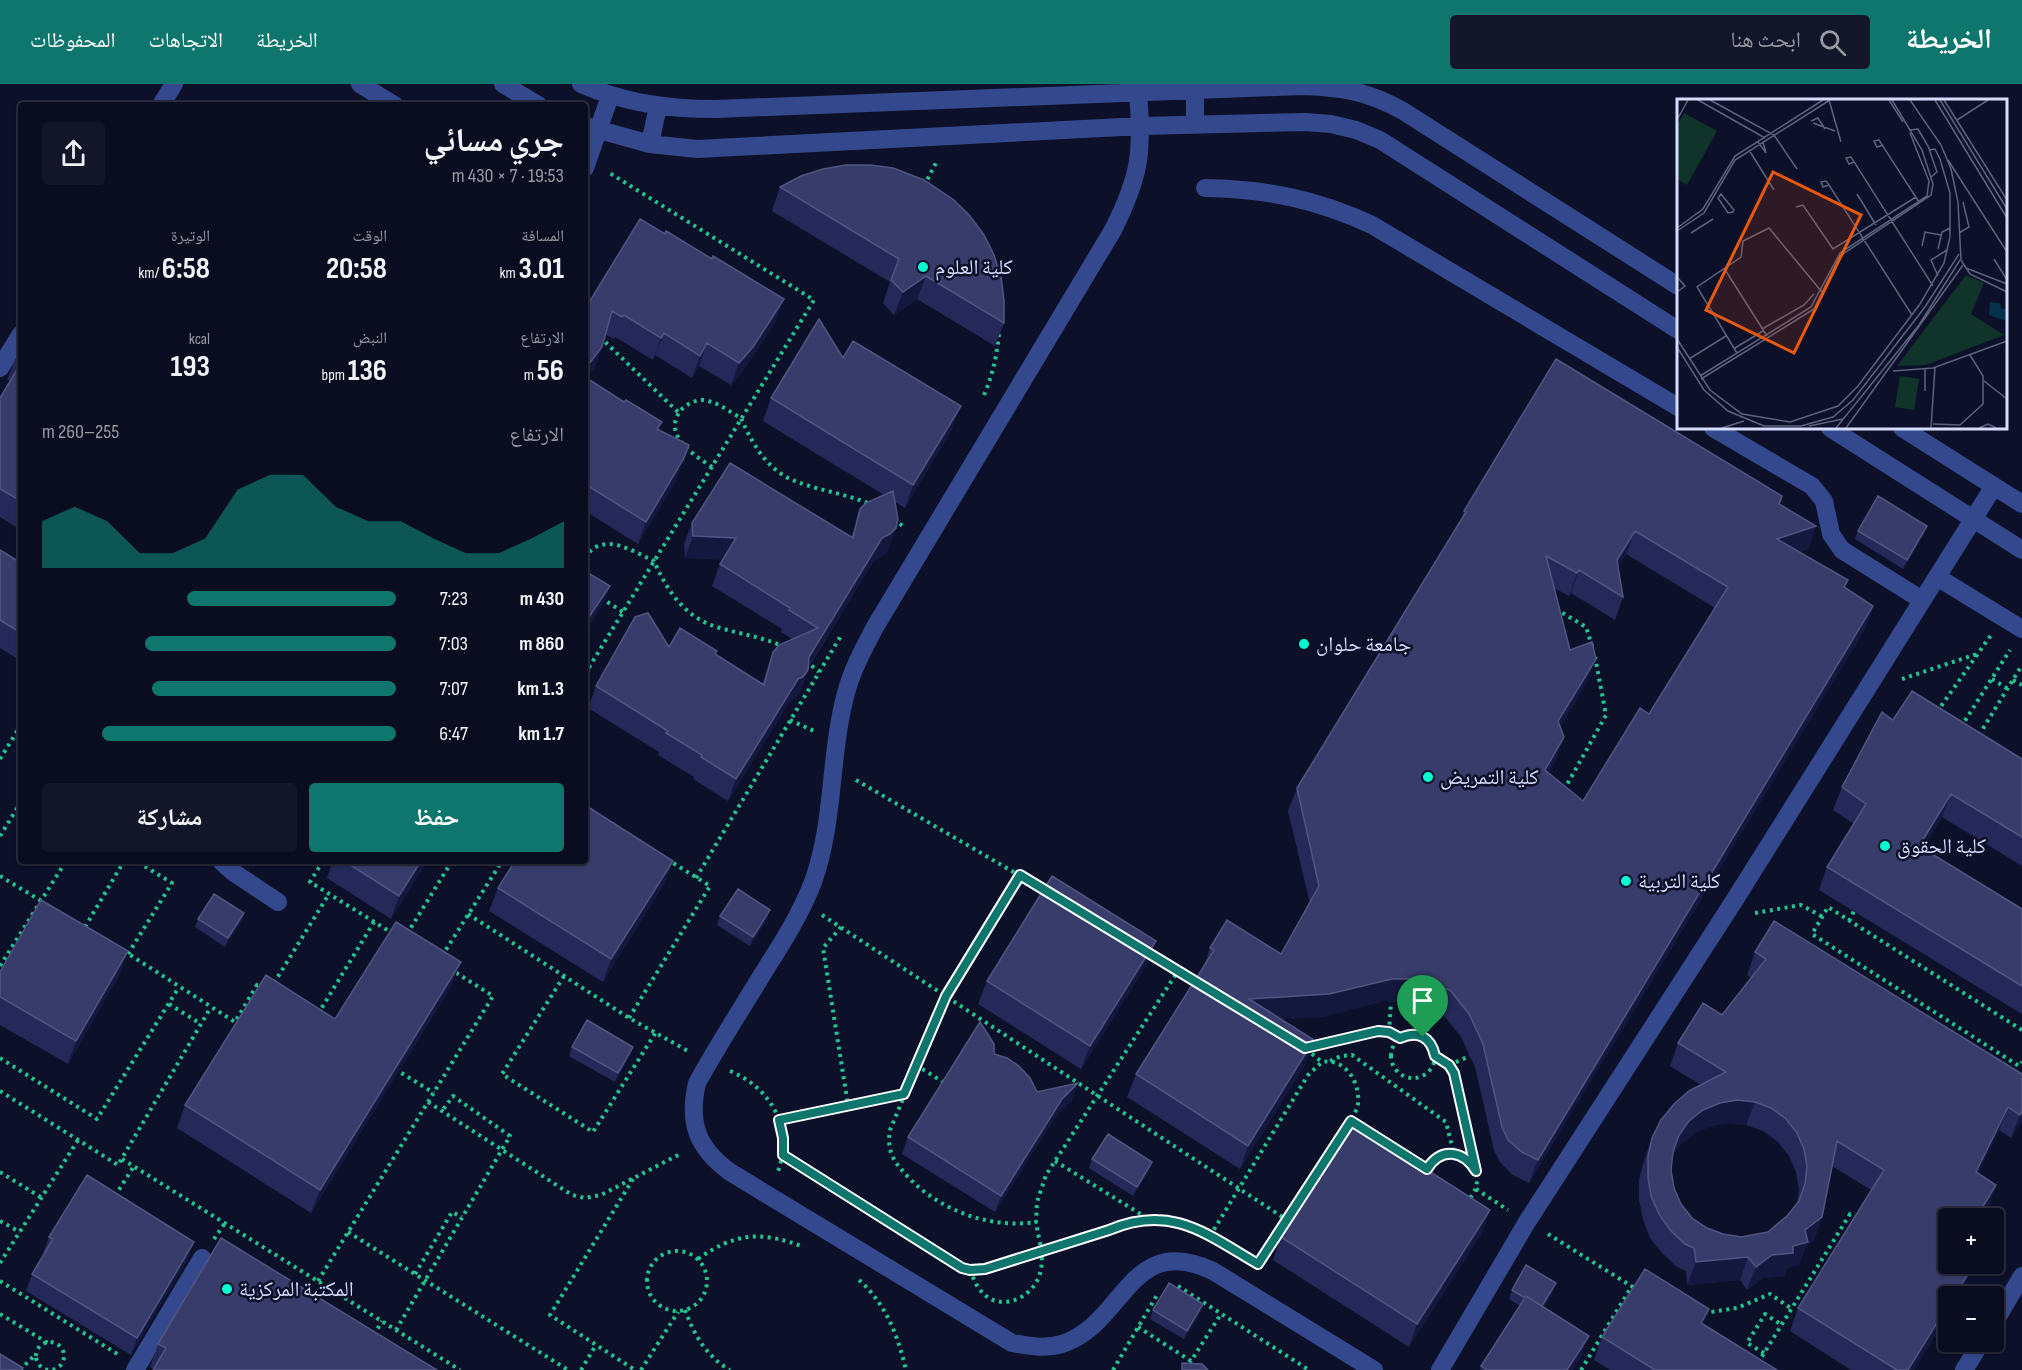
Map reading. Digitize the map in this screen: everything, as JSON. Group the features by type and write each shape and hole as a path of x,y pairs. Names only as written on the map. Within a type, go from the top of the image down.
{"lane":[{"path":"163,102 174,84"},
{"path":"360,84 389,102"},
{"path":"503,84 533,102"},
{"path":"581,84 610,96 658,106 716,110 1195,90 1328,86 1354,90 1380,98 1403,111 1677,285"},
{"path":"1195,90 1195,124"},
{"path":"1138,93 1141,126 1138,170 1113,230 875,627 859,658 846,692 839,727 828,821 813,881 801,910 697,1083 692,1104 694,1124 701,1143 714,1160 990,1331 1012,1342 1036,1347 1061,1344 1084,1334 1143,1271 1160,1263 1178,1260 1196,1263 1374,1370"},
{"path":"588,157 592,129 610,96"},
{"path":"650,144 658,106"},
{"path":"592,129 650,144 697,149 1141,126 1305,122 1331,124 1364,133 1395,149 1677,329"},
{"path":"1204,188 1239,188 1274,192 1340,210 1372,225 1677,406"},
{"path":"0,368 18,339"},
{"path":"1715,429 1812,486 1824,501 1831,534 1842,550 1922,600"},
{"path":"1832,429 2022,550"},
{"path":"1904,429 2022,504"},
{"path":"1440,1370 1527,1222 1734,901 1994,486"},
{"path":"1937,576 2003,617 2019,635"},
{"path":"224,864 232,872 278,902"},
{"path":"136,1368 202,1258"},
{"path":"2004,1306 2022,1276"},
{"path":"1964,1370 1975,1352"}],"path":[{"path":"920,192 950,136"},
{"path":"588,165 814,300 588,669"},
{"path":"982,399 992,375 998,351 999,329"},
{"path":"594,333 618,353 679,413"},
{"path":"712,466 682,445 676,429 679,413 690,403 704,400 741,418 748,436 759,452 788,478 852,496 871,504"},
{"path":"890,515 905,528 899,538"},
{"path":"588,553 596,545 610,543 654,561 672,595 701,621 785,647"},
{"path":"596,594 623,612"},
{"path":"1547,603 1586,627 1594,653 1606,715 1559,798"},
{"path":"1933,718 2003,617"},
{"path":"696,878 844,630"},
{"path":"1958,733 2019,635"},
{"path":"1865,691 1978,653"},
{"path":"803,658 819,672"},
{"path":"1974,744 2022,665"},
{"path":"1992,679 2008,689"},
{"path":"2013,680 2022,685"},
{"path":"0,759 18,730"},
{"path":"874,789 1050,893"},
{"path":"0,836 18,807"},
{"path":"629,1018 710,886 666,859"},
{"path":"0,966 64,864"},
{"path":"85,927 122,864"},
{"path":"128,954 172,883 141,864"},
{"path":"321,864 310,882 394,934"},
{"path":"403,940 450,864"},
{"path":"438,962 500,864"},
{"path":"1020,875 946,996 890,1130 889,1150 894,1162 915,1184 937,1200 961,1213 997,1222 1036,1222"},
{"path":"0,876 49,906"},
{"path":"120,949 235,1022 257,985 269,992 329,894"},
{"path":"1754,913 1801,905 1823,916"},
{"path":"2022,1030 1828,907 1812,934 2019,1066 2022,1062"},
{"path":"1849,921 1854,911"},
{"path":"468,914 629,1018 708,1063 743,1076 756,1085 766,1096 779,1120 783,1138 783,1155 775,1178 765,1193"},
{"path":"827,918 1287,1220"},
{"path":"76,922 93,933"},
{"path":"315,1020 374,922"},
{"path":"841,927 823,948 848,1105"},
{"path":"1138,947 1207,989"},
{"path":"318,1281 494,996 447,968"},
{"path":"970,1270 980,1290 986,1296 994,1300 1011,1302 1027,1294 1039,1278 1041,1251 1036,1222 1041,1187 1055,1161 1178,971"},
{"path":"564,976 502,1074 593,1132 656,1032"},
{"path":"0,1058 98,1119 179,987"},
{"path":"1389,1032 1391,1002"},
{"path":"169,1004 201,1024"},
{"path":"1423,1037 1441,1006"},
{"path":"0,1091 118,1165 211,1007"},
{"path":"987,1035 992,1026"},
{"path":"1322,1062 1305,1048 1372,1032 1389,1032 1400,1038"},
{"path":"1408,1034 1418,1034 1423,1037 1433,1047 1435,1056 1433,1066 1426,1073 1417,1077 1408,1077 1393,1065 1391,1055 1394,1045 1408,1034"},
{"path":"1210,1236 1308,1075 1322,1062 1352,1055 1446,1122 1454,1154"},
{"path":"1435,1056 1449,1065 1456,1082 1476,1171 1476,1190 1468,1200 1460,1205 1450,1206 1440,1204 1431,1198 1426,1189 1427,1169 1438,1157 1454,1154 1463,1157 1476,1171"},
{"path":"1449,1065 1470,1056"},
{"path":"1242,1289 1351,1121 1359,1100 1358,1090 1349,1073 1335,1062 1329,1061"},
{"path":"916,1065 946,1084"},
{"path":"394,1069 434,1093"},
{"path":"779,1120 904,1094"},
{"path":"396,1330 510,1136 453,1096 442,1111"},
{"path":"428,1102 572,1195 585,1198 601,1195 701,1143"},
{"path":"1351,1121 1427,1169"},
{"path":"0,1263 78,1140"},
{"path":"783,1155 962,1268 970,1270 985,1269 1128,1222 1147,1218 1166,1219 1185,1224 1258,1264"},
{"path":"122,1159 460,1370"},
{"path":"1055,1161 1147,1218"},
{"path":"112,1199 134,1166"},
{"path":"0,1172 42,1198"},
{"path":"633,1178 550,1315 635,1370"},
{"path":"1476,1190 1641,1292"},
{"path":"415,1274 452,1212 462,1217"},
{"path":"1757,1364 1850,1214 1860,1220"},
{"path":"0,1221 20,1232"},
{"path":"348,1232 568,1370"},
{"path":"698,1259 733,1240 759,1235 780,1238 810,1250"},
{"path":"671,1251 683,1251 698,1259 707,1273 708,1284 705,1295 698,1304 685,1310 678,1312 666,1310 657,1304 650,1295 647,1284 652,1263 661,1255 671,1251"},
{"path":"1150,1268 1309,1370"},
{"path":"852,1274 874,1293 902,1351 906,1370"},
{"path":"1955,1278 1968,1286"},
{"path":"1113,1370 1166,1279"},
{"path":"0,1281 136,1368"},
{"path":"1581,1370 1632,1286"},
{"path":"1695,1313 1729,1310 1770,1294 1792,1309"},
{"path":"685,1310 700,1344 712,1357 730,1370"},
{"path":"641,1370 678,1312"},
{"path":"0,1314 48,1343 57,1344 63,1349 65,1356 63,1363 57,1369 51,1370 43,1368 38,1363 37,1353"},
{"path":"1138,1327 1191,1361 1221,1314"},
{"path":"1764,1353 1747,1343 1765,1314 1782,1325"},
{"path":"372,1338 382,1321"},
{"path":"20,1370 37,1353 38,1349 48,1343"},
{"path":"581,1370 596,1345"},
{"path":"1749,1359 1767,1370"}],"building":[{"name":"كلية العلوم","path":"846,165 893,168 924,180 954,200 970,216 984,235 1001,277 1004,323 926,276 903,292 891,280 899,259 780,187 801,176"},
{"path":"640,219 665,234 666,231 712,259 713,256 784,299 753,347 739,363 707,343 700,356 664,333 661,338 624,315 622,317 612,311 602,347 588,365 588,304"},
{"path":"819,319 843,358 853,341 961,406 913,485 771,398"},
{"path":"1556,359 1782,496 1779,504 1816,526 1777,539 1848,580 1844,587 1873,606 1538,1160 1522,1152 1508,1140 1502,1127 1483,1044 1469,1014 1450,990 1408,979 1392,979 1329,994 1249,999 1314,1040 1248,1146 1136,1074 1214,950 1210,948 1227,920 1281,954 1319,886 1297,788 1466,512 1464,511","holes":["1635,531 1728,587 1649,714 1640,708 1583,801 1545,770 1564,737 1558,721 1596,659 1592,642 1570,650 1546,556 1577,573 1579,570 1623,597 1617,560"]},
{"path":"18,368 18,499 0,489 0,398"},
{"path":"588,379 624,402 626,400 662,422 657,429 689,445 684,458 646,522 588,486"},
{"path":"730,463 853,538 860,509 866,503 893,491 898,519 896,528 882,538 809,657 808,670 803,677 798,679 736,779 666,733 668,731 596,686 635,617 648,613 669,647 680,628 717,651 715,654 764,685 773,652 779,645 818,628 720,564 736,538 693,536 692,523"},
{"path":"1878,496 1927,526 1907,560 1858,531"},
{"path":"0,550 18,561 18,631 0,620"},
{"path":"588,573 610,586 588,619"},
{"name":"كلية الحقوق","path":"1912,691 2022,759 2022,837 1951,794 1919,846 2022,909 2022,986 1827,867 1866,804 1842,787 1882,712 1893,720"},
{"path":"588,807 673,861 611,959 498,888 513,864 588,864"},
{"path":"349,864 419,864 399,896"},
{"path":"1052,876 1156,941 1090,1046 987,981"},
{"path":"738,889 770,910 753,937 720,916"},
{"path":"214,894 244,913 228,938 198,919"},
{"path":"41,900 128,951 76,1041 0,997 0,972"},
{"path":"1774,921 2022,1074 2022,1111 2020,1115 2008,1107 1976,1172 1996,1185 1982,1208 1938,1208 1938,1274 1968,1274 1960,1286 1938,1286 1938,1321 1908,1370 1897,1370 1798,1308 1884,1170 1837,1141 1822,1217 1805,1230 1808,1242 1793,1246 1793,1253 1772,1255 1756,1267 1748,1257 1696,1262 1694,1248 1685,1244 1670,1230 1651,1196 1648,1157 1652,1138 1661,1120 1689,1091 1726,1072 1678,1043 1703,1003 1722,1015 1766,959 1755,952","holes":["1737,1100 1755,1102 1771,1108 1786,1119 1797,1133 1804,1149 1807,1167 1805,1184 1799,1201 1788,1215 1768,1232 1741,1237 1707,1228 1692,1218 1681,1204 1674,1188 1671,1170 1673,1152 1679,1135 1689,1121 1703,1110 1720,1103"]},
{"path":"396,922 461,962 320,1190 185,1105 266,975 335,1019"},
{"path":"587,1020 633,1047 618,1073 572,1047"},
{"path":"980,1022 994,1044 994,1054 1007,1058 1019,1066 1030,1078 1037,1092 1078,1083 1062,1099 1001,1196 908,1137"},
{"path":"1354,1123 1490,1210 1417,1324 1281,1237"},
{"path":"1108,1134 1152,1162 1137,1187 1092,1159"},
{"path":"87,1175 194,1242 137,1338 32,1274 53,1239 49,1237"},
{"name":"المكتبة المركزية","path":"221,1238 437,1370 153,1370 166,1348 158,1344"},
{"path":"1526,1265 1556,1283 1542,1306 1512,1290"},
{"path":"1645,1269 1709,1309 1701,1323 1777,1370 1655,1370 1602,1337"},
{"path":"1169,1283 1203,1304 1187,1331 1153,1310"},
{"path":"1526,1296 1589,1336 1567,1370 1487,1370 1481,1366"},
{"path":"0,1354 23,1368 21,1370 0,1370"},
{"path":"1182,1363 1202,1364 1208,1370 1182,1370"}],"place":[{"name":"كلية العلوم","path":"923,267"},
{"name":"جامعة حلوان","path":"1304,644"},
{"name":"كلية التمريض","path":"1428,777"},
{"name":"كلية الحقوق","path":"1885,846"},
{"name":"كلية التربية","path":"1626,881"},
{"name":"المكتبة المركزية","path":"227,1289"}],"route":[{"path":"1020,875 1305,1048 1378,1031 1389,1032 1400,1038 1408,1034 1418,1034 1423,1037 1433,1047 1435,1056 1449,1065 1454,1073 1476,1171 1463,1157 1454,1154 1438,1157 1427,1169 1351,1121 1258,1264 1185,1224 1166,1219 1147,1218 1128,1222 985,1269 970,1270 962,1268 783,1155 783,1138 779,1120 904,1094 946,996 1020,875"}]}
